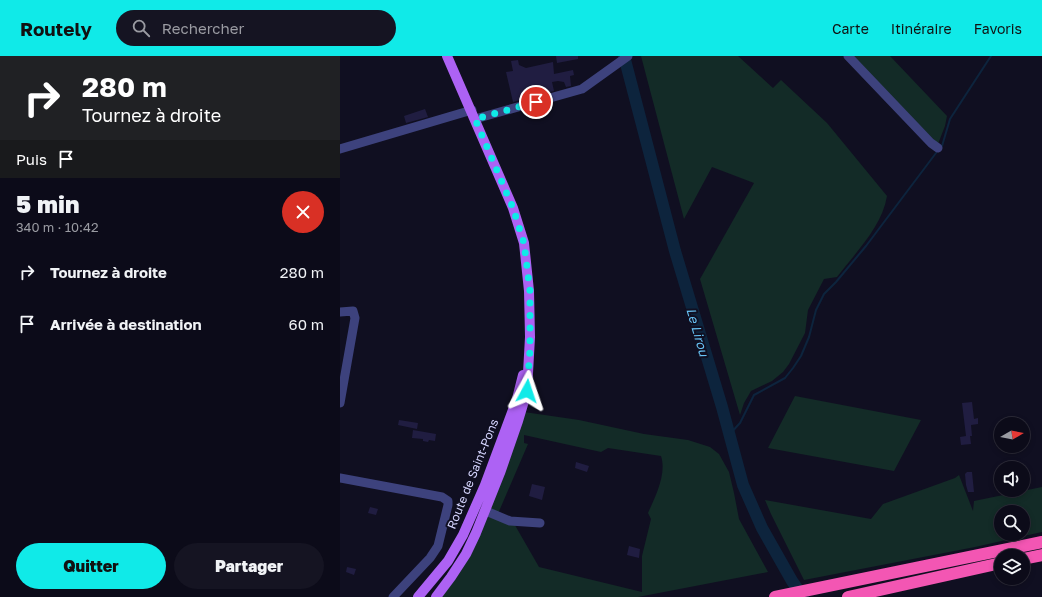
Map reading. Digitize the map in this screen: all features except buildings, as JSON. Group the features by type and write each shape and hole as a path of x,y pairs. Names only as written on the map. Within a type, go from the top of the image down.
{"highway":[{"path":"775,597 1042,542"},
{"path":"1030,558 1042,555"},
{"path":"848,597 994,565"}],"main road":[{"name":"Route de Saint-Pons","path":"436,597 452,577 466,554 486,511 527,391 530,350 530,291 524,243 513,208 447,56"},
{"name":"Route de Saint-Pons","path":"418,597 448,561 463,535 485,485 517,399 530,350"}],"street":[{"path":"340,149 582,89 628,56"},
{"path":"848,56 931,143 938,148"},
{"path":"340,312 347,310 353,311 355,318 340,403"},
{"path":"340,478 445,498 448,501 438,546 430,558 393,597"},
{"path":"486,511 510,520 540,523"}],"green space":[{"path":"641,56 738,56 773,88 781,80 827,123 887,196 880,218 867,239 837,277 824,279 808,310 805,333 789,364 783,372 772,381 751,391 744,403 740,415 700,279 754,183 712,167 684,219"},
{"path":"852,56 890,56 947,116 938,144"},
{"path":"795,396 921,420 894,471 768,448"},
{"path":"524,412 579,420 644,434 688,440 710,447 719,454 729,472 739,519 768,572 638,597 438,597 451,582","holes":["524,435 601,452 608,448 661,456 661,478 657,493 648,513 651,519 642,556 642,592 539,567 512,520 497,516 528,444 524,443"]},
{"path":"959,475 973,511 974,501 994,497 1030,497 1030,489 1042,487 1042,532 1030,535 1030,505 994,505 994,541 1002,541 804,580 765,500 871,519 883,504 955,478"}],"waterway":[{"name":"Le Lirou","path":"624,56 675,251 722,407 743,485 762,528 792,581 803,597"},
{"path":"942,146 950,119 991,56"},
{"path":"729,435 740,423 754,395 785,378 793,368 801,356 809,337 816,310 824,294 866,246 936,153"}],"route":[{"path":"527,391 530,350 530,291 524,243 513,208 475,119 536,102"}]}
